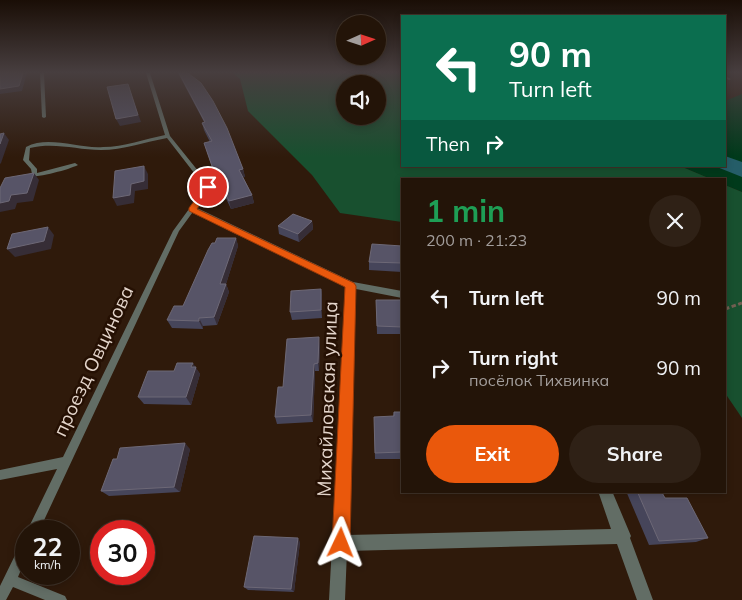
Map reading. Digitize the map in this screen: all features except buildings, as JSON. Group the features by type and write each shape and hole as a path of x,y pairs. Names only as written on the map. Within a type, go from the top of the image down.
{"street":[{"name":"Михайловская улица","path":"192,210 350,286 341,543 337,600"},
{"path":"350,286 401,294"},
{"path":"606,493 645,600"},
{"path":"341,543 623,536"}],"lane":[{"path":"43,101 44,117"},
{"path":"35,175 34,169 26,160 28,147 51,142 104,149 168,136 157,101"},
{"name":"проезд Овцинова","path":"38,520 176,231 208,187 168,136"},
{"path":"18,178 75,165"},
{"path":"0,474 66,462"},
{"path":"0,599 15,569"},
{"path":"10,580 61,600"}],"path":[{"path":"726,309 742,303"},
{"path":"736,305 742,308"}],"green space":[{"path":"246,101 336,101 336,125 386,125 386,101 401,101 401,167 682,167 709,178 401,178 401,222 340,213 312,175 248,111"},
{"path":"726,101 742,101 742,192 726,185 726,178 709,178 682,167 726,167"},
{"path":"726,185 742,192 742,418 726,394"}],"waterway":[{"path":"726,162 742,170"}],"route":[{"path":"208,187 192,210 325,272 350,286 341,543"}]}
